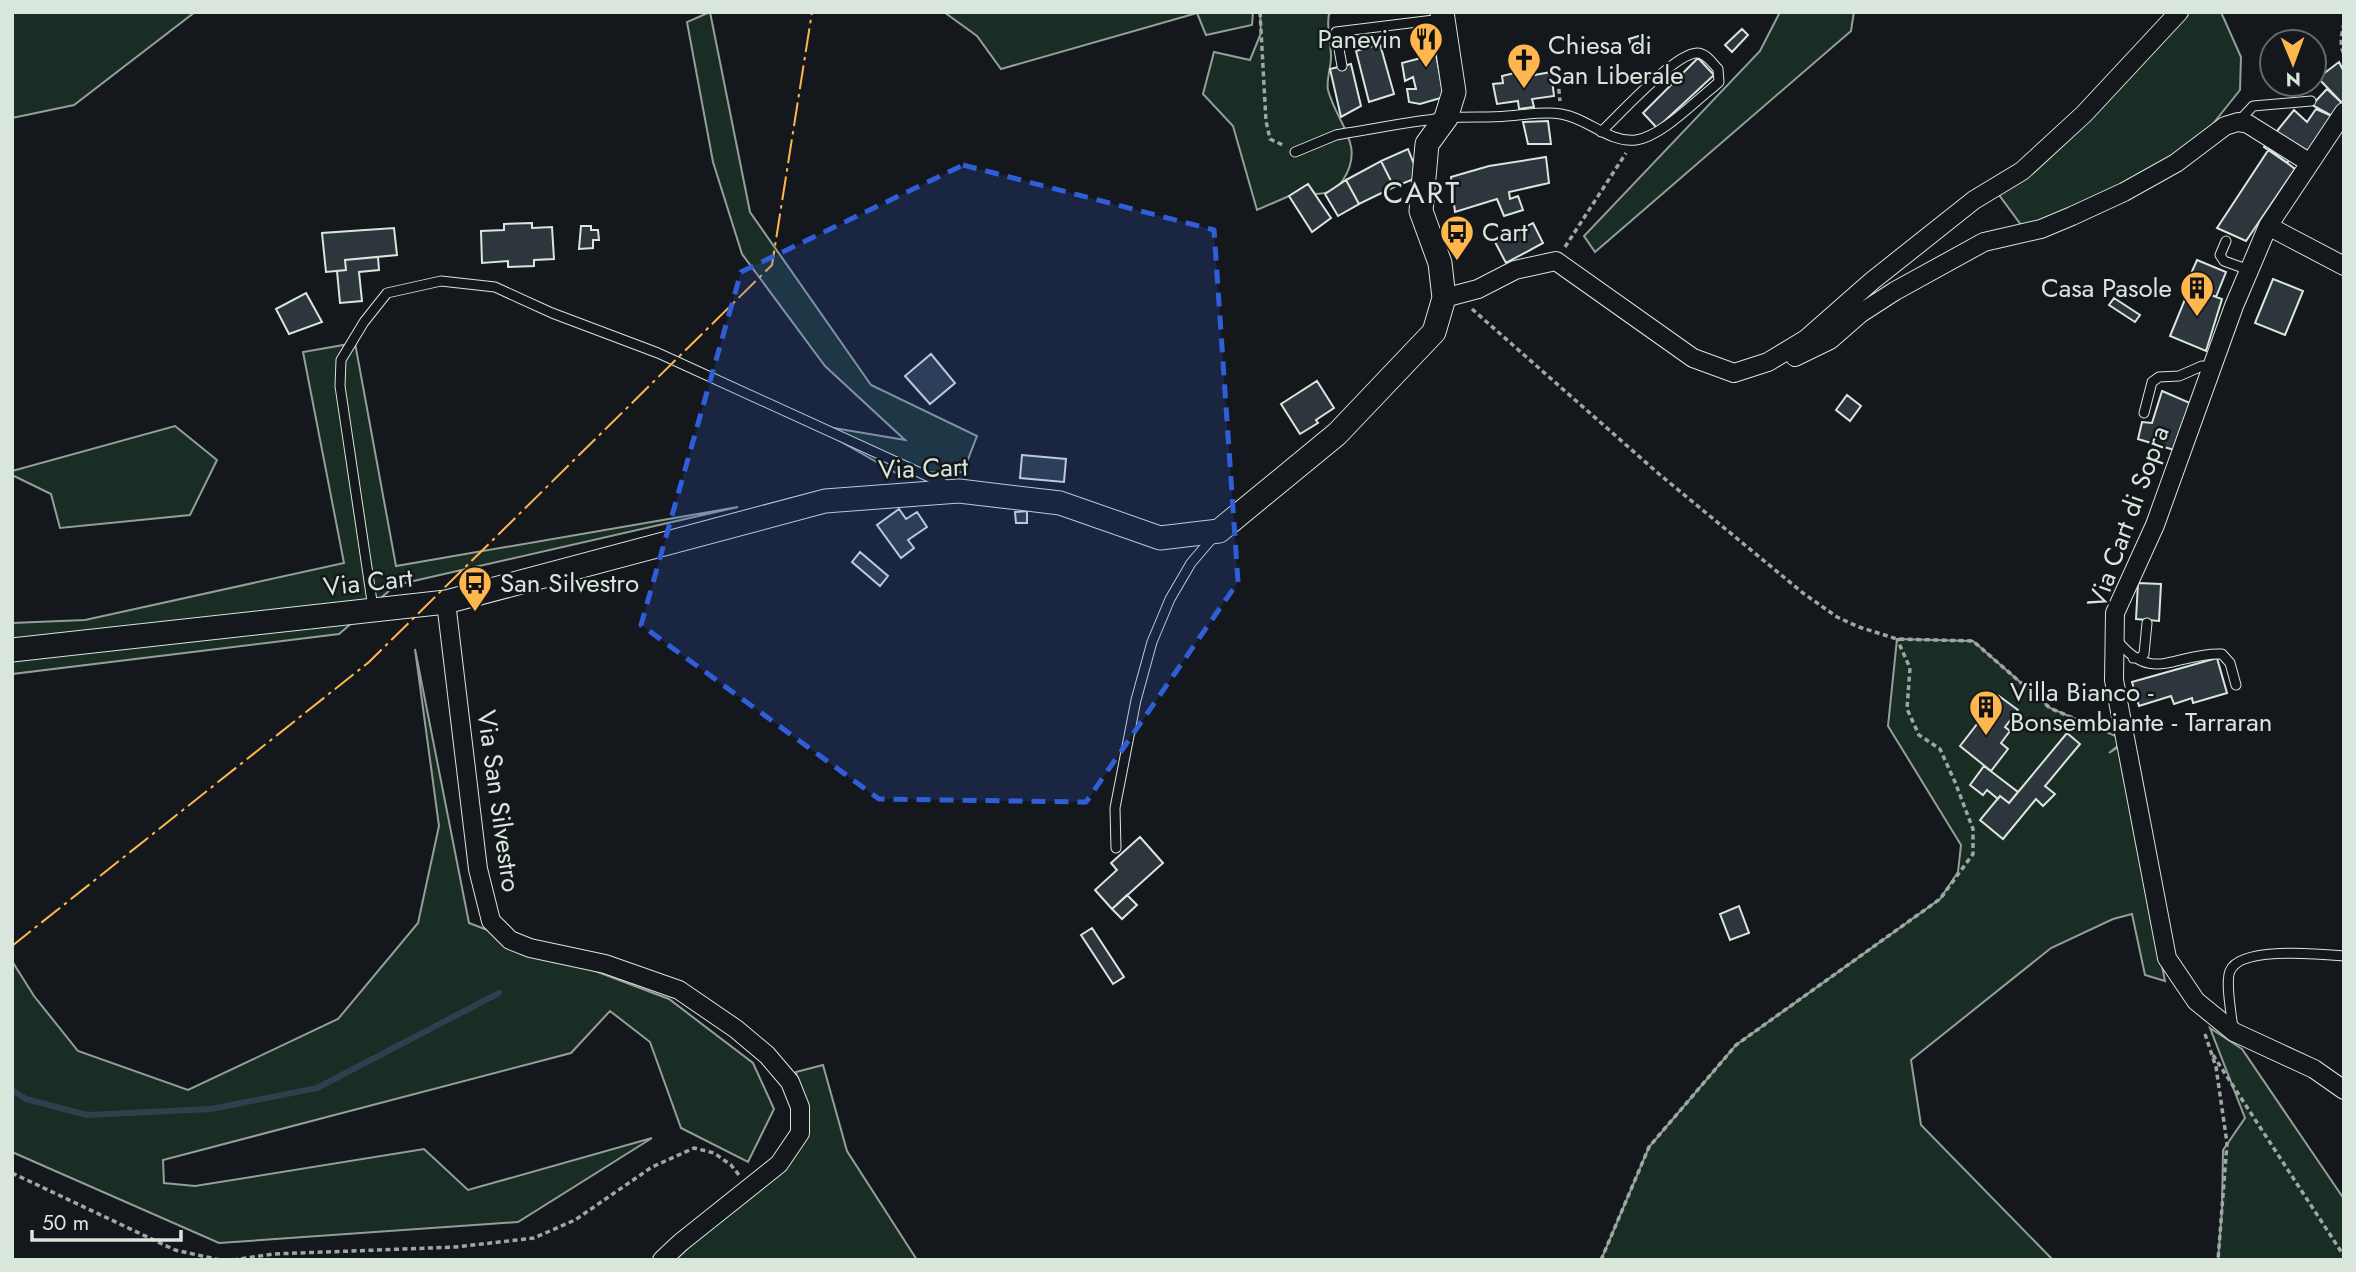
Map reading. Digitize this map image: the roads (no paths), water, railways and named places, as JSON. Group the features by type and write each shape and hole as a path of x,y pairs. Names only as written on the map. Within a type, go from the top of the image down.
{"street":[{"path":"1734,373 1768,362 1806,339 1871,281 1974,200 2022,171 2084,114 2179,12"},
{"path":"1219,531 1338,434 1434,332 1444,298 1440,264 1421,211 1427,144 1446,118 1454,92 1443,15"},
{"name":"Via Cart di Sopra","path":"2344,112 2268,226 2249,270 2155,525 2115,613 2113,680 2167,958 2196,1001 2234,1032 2314,1069 2344,1090"},
{"path":"1444,298 1478,289 1515,270 1556,261 1693,358 1734,373 1762,371 1830,340 1861,313 1936,267 1984,242 2041,229 2124,192 2176,163 2225,126 2238,122 2256,127 2310,163"},
{"path":"2268,226 2344,266"},
{"name":"Via Cart","path":"12,650 446,602 825,501 959,491 1060,503 1160,538 1219,531"},
{"name":"Via San Silvestro","path":"446,602 478,869 491,921 510,940 605,964 679,990 736,1028 767,1055 790,1082 800,1107 800,1133 779,1164 662,1260"}],"lane":[{"path":"1342,66 1336,32 1443,15"},
{"path":"1295,152 1336,135 1446,118 1561,114 1576,118 1601,132 1621,139 1635,140 1651,136 1719,82 1718,69 1703,54 1694,53 1662,73 1601,132"},
{"path":"2238,122 2253,106 2311,101"},
{"path":"2226,241 2220,255 2224,261 2249,270"},
{"path":"374,610 340,386 341,360 363,322 387,293 441,281 495,287 552,313 658,353 959,491"},
{"path":"2144,413 2152,382 2159,377 2179,376 2202,366 2212,368"},
{"path":"1116,848 1115,808 1136,700 1152,642 1191,563 1219,531"},
{"path":"2133,658 2144,654 2147,623"},
{"path":"2115,638 2133,658 2149,664 2173,663 2197,655 2221,654 2230,663 2236,685"},
{"path":"2234,1032 2228,980 2236,962 2277,954 2315,953 2344,956"}],"waterway":[{"path":"12,1090 26,1099 87,1115 211,1109 317,1088 499,993"}],"place":[{"name":"Panevin","path":"1426,69"},
{"name":"Chiesa di San Liberale","path":"1524,90"},
{"name":"Cart","path":"1457,262"},
{"name":"Casa Pasole","path":"2197,318"},
{"name":"San Silvestro","path":"475,613"},
{"name":"Villa Bianco - Bonsembiante - Tarraran","path":"1986,737"}],"district":[{"name":"CART","path":"1422,193"}]}
